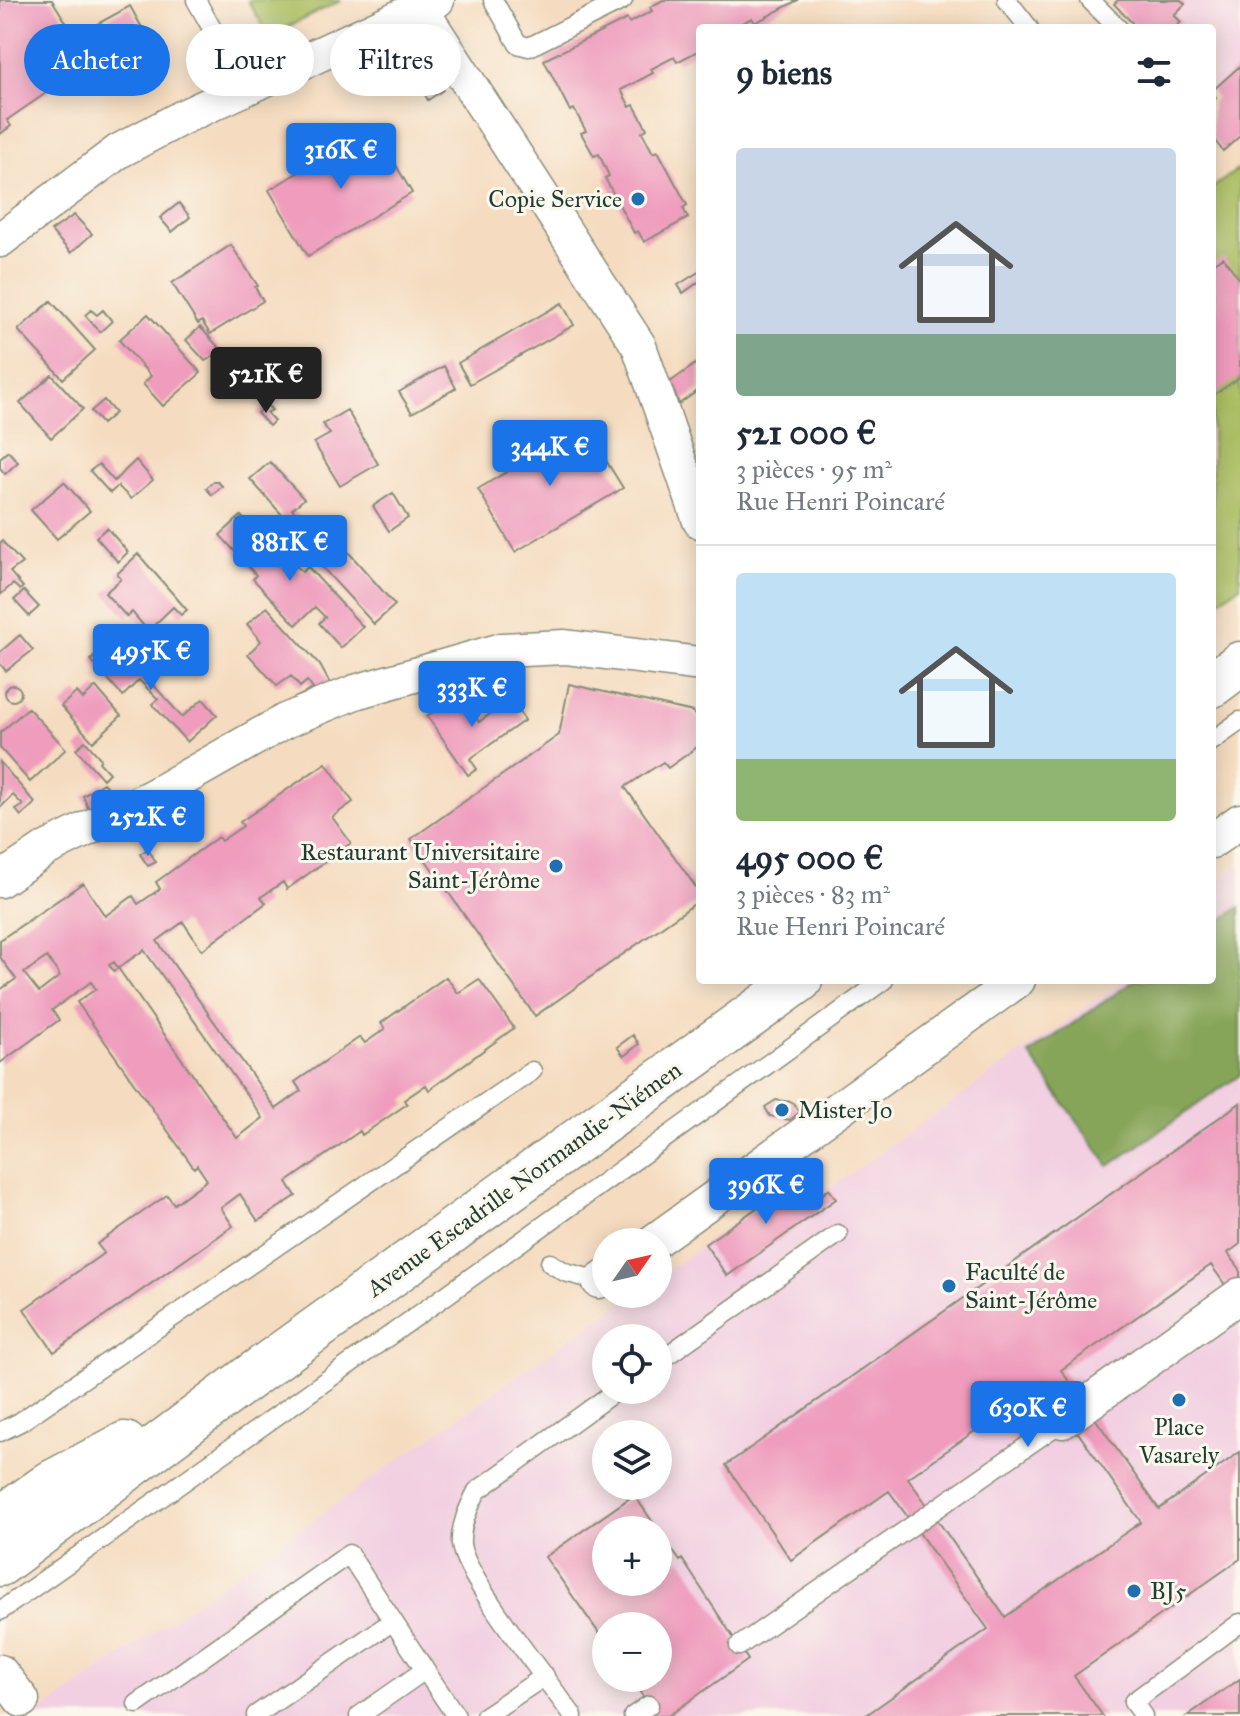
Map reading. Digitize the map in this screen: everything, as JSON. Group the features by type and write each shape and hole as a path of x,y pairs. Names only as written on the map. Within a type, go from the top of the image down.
{"street":[{"path":"314,56 429,4 639,346 696,510"},
{"path":"0,240 119,151 229,96"},
{"path":"0,880 46,849 153,796 285,721 355,692 502,650 565,647 696,663"},
{"path":"1216,682 1240,664"},
{"path":"1216,838 1240,821"},
{"name":"Avenue Escadrille Normandie-Niémen","path":"0,1564 247,1379 794,984"},
{"path":"672,1228 1012,984"},
{"path":"1063,1421 1240,1295"},
{"name":"Avenue Escadrille Normandie-Niémen","path":"0,1519 51,1483 247,1379"}],"lane":[{"path":"196,0 209,24"},
{"path":"493,0 518,44 529,47 623,0"},
{"path":"1007,0 1026,24"},
{"path":"1090,0 1114,24"},
{"path":"1216,738 1240,721"},
{"path":"0,1611 540,1229 878,984"},
{"path":"0,1432 20,1422 532,1071"},
{"path":"672,1352 838,1234"},
{"path":"550,1263 565,1272 592,1276"},
{"path":"573,1716 468,1567 461,1544 465,1514 477,1491 598,1404"},
{"path":"739,1646 1063,1421"},
{"path":"137,1704 349,1554 456,1716"},
{"path":"256,1715 393,1621"},
{"path":"1143,1716 1133,1702 1240,1623"},
{"path":"359,1716 425,1670"},
{"path":"485,1716 545,1676"},
{"path":"633,1716 649,1705"}],"shaded area":[{"path":"1116,0 1240,0 1240,136 1223,151 1216,142 1216,24 1133,24 1114,4"},
{"name":"Faculté de Saint-Jérôme","path":"1240,865 1240,1716 35,1716 614,1308 672,1308 672,1267 800,1178 815,1199 1119,984 1216,984 1216,882"}],"green space":[{"path":"342,0 293,24 262,24 248,1"},
{"path":"1240,168 1240,586 1216,602 1216,185"},
{"path":"1240,907 1240,1075 1109,1166 1029,1054 1129,984 1216,984 1216,924"}],"building":[{"path":"0,0 52,0 67,24 24,24 24,96 42,96 7,120 11,126 0,134"},
{"path":"663,0 798,0 755,23 752,18 740,24 696,24 696,52 677,62 674,57 651,69 653,73 621,90 630,107 634,105 647,129 642,132 653,153 658,151 687,205 683,208 688,218 644,242 638,231 634,233 605,178 609,176 599,154 594,156 581,133 586,131 574,109 570,111 544,60 627,19 629,23 652,11 650,7"},
{"path":"1118,0 1181,0 1185,4 1174,15 1181,22 1179,24 1133,24 1114,4"},
{"path":"130,6 140,24 97,24"},
{"path":"1240,66 1240,136 1223,151 1216,142 1216,87"},
{"path":"374,127 412,193 308,256 269,190"},
{"path":"179,203 190,217 172,232 160,218"},
{"path":"74,215 92,234 71,253 51,231"},
{"path":"231,245 258,286 255,287 263,301 210,334 202,321 198,324 172,283"},
{"path":"1223,257 1240,280 1240,377 1216,393 1216,261"},
{"path":"696,274 696,284 683,293 678,285"},
{"path":"51,301 95,350 63,379 18,330"},
{"path":"562,303 574,325 470,384 458,363"},
{"path":"91,310 97,315 103,310 112,321 100,332 85,315"},
{"path":"148,314 201,373 163,406 143,384 151,376 119,340"},
{"path":"200,327 222,351 205,361 186,340"},
{"path":"696,364 696,392 679,404 670,382"},
{"path":"444,366 456,388 412,413 399,392"},
{"path":"52,375 83,409 51,438 20,403"},
{"path":"104,400 115,413 102,424 91,411"},
{"path":"267,405 272,410 267,413 274,421 269,426 257,413"},
{"path":"347,410 378,464 340,486 314,443 330,434 323,424"},
{"path":"584,425 623,488 515,552 478,489"},
{"path":"8,451 18,462 5,474 0,468 0,458"},
{"path":"136,460 153,480 131,499 118,486 110,493 90,471 99,464 114,481"},
{"path":"270,462 304,499 292,509 303,521 283,538 272,526 283,516 250,479"},
{"path":"64,482 90,511 57,539 31,510"},
{"path":"213,482 222,486 212,495 206,488"},
{"path":"393,493 408,518 389,531 373,506"},
{"path":"241,516 261,537 265,534 302,572 308,567 363,627 341,648 319,623 325,617 315,607 296,625 253,579 256,575 220,535"},
{"path":"107,528 128,552 118,562 96,537"},
{"path":"2,541 22,563 10,572 23,587 20,590 13,584 0,595 0,543"},
{"path":"343,546 395,605 374,624 321,566"},
{"path":"138,554 187,610 181,615 173,607 148,631 132,612 127,617 105,593 121,579 117,574"},
{"path":"24,591 39,607 29,616 14,600"},
{"path":"267,607 320,665 334,691 297,708 293,699 313,689 307,681 300,687 291,676 277,686 248,654 261,641 247,624"},
{"path":"20,635 33,650 6,671 0,664 0,652"},
{"path":"105,646 112,653 119,646 182,717 203,699 217,715 187,742 152,704 158,699 139,680 123,696 91,660"},
{"name":"Restaurant Universitaire Saint-Jérôme","path":"569,684 693,712 696,716 696,748 668,768 663,762 625,787 696,887 696,903 535,1016 411,839 559,735"},
{"path":"13,685 19,687 19,699 13,701 7,699 5,693 7,687"},
{"path":"96,687 121,716 93,742 61,706 77,692 83,699"},
{"path":"459,694 479,722 510,700 525,720 470,759 477,769 468,775 427,716"},
{"path":"28,708 66,749 30,782 0,748 0,733"},
{"path":"85,741 109,773 103,779 76,749"},
{"path":"0,762 35,803 21,816 16,810 23,805 13,795 0,808"},
{"path":"326,763 353,802 332,817 351,843 287,889 283,882 261,897 266,903 202,950 183,922 157,941 276,1109 301,1091 295,1082 360,1037 365,1043 385,1029 381,1023 446,977 458,993 479,979 514,1028 429,1090 426,1085 404,1100 407,1104 362,1135 360,1131 287,1182 296,1196 258,1221 240,1194 221,1208 233,1226 54,1352 24,1309 104,1253 97,1244 167,1195 174,1204 207,1180 197,1165 194,1168 77,1002 96,989 91,982 52,1010 59,1020 0,1063 0,990 16,979 0,957 0,940 83,883 105,916 133,896 138,904 160,889 156,882 218,837 221,841 243,826 240,822","holes":["144,950 263,1118 237,1138 118,968","47,957 60,976 39,992 24,973","114,962 118,968 114,971 109,965"]},
{"path":"103,783 123,803 93,820 83,796"},
{"path":"148,849 156,862 148,866 140,854"},
{"path":"633,1035 639,1044 624,1056 617,1047"},
{"name":"Mister Jo","path":"776,1100 792,1102 800,1112 790,1120 770,1116 765,1107"},
{"path":"1240,1103 1240,1244 1228,1253 1240,1269 1240,1306 1211,1265 1061,1370 1159,1509 1240,1452 1240,1559 1074,1676 1103,1716 865,1716 988,1629 889,1491 791,1560 726,1465","holes":["1043,1383 1141,1522 1005,1617 908,1478"]},
{"path":"800,1178 815,1200 829,1189 836,1199 727,1276 705,1244"},
{"path":"627,1500 637,1500 649,1516 604,1516"},
{"path":"592,1524 592,1596 672,1596 672,1550 680,1561 682,1559 748,1660 668,1716 657,1716 640,1692 672,1692 672,1612 592,1612 592,1623 545,1557"},
{"path":"1240,1679 1240,1716 1187,1716"}],"place":[{"name":"Copie Service","path":"638,199"},
{"name":"Restaurant Universitaire Saint-Jérôme","path":"556,866"},
{"name":"Mister Jo","path":"782,1110"},
{"name":"Faculté de Saint-Jérôme","path":"949,1286"},
{"name":"Place Vasarely","path":"1179,1400"},
{"name":"BJ5","path":"1134,1591"}]}
